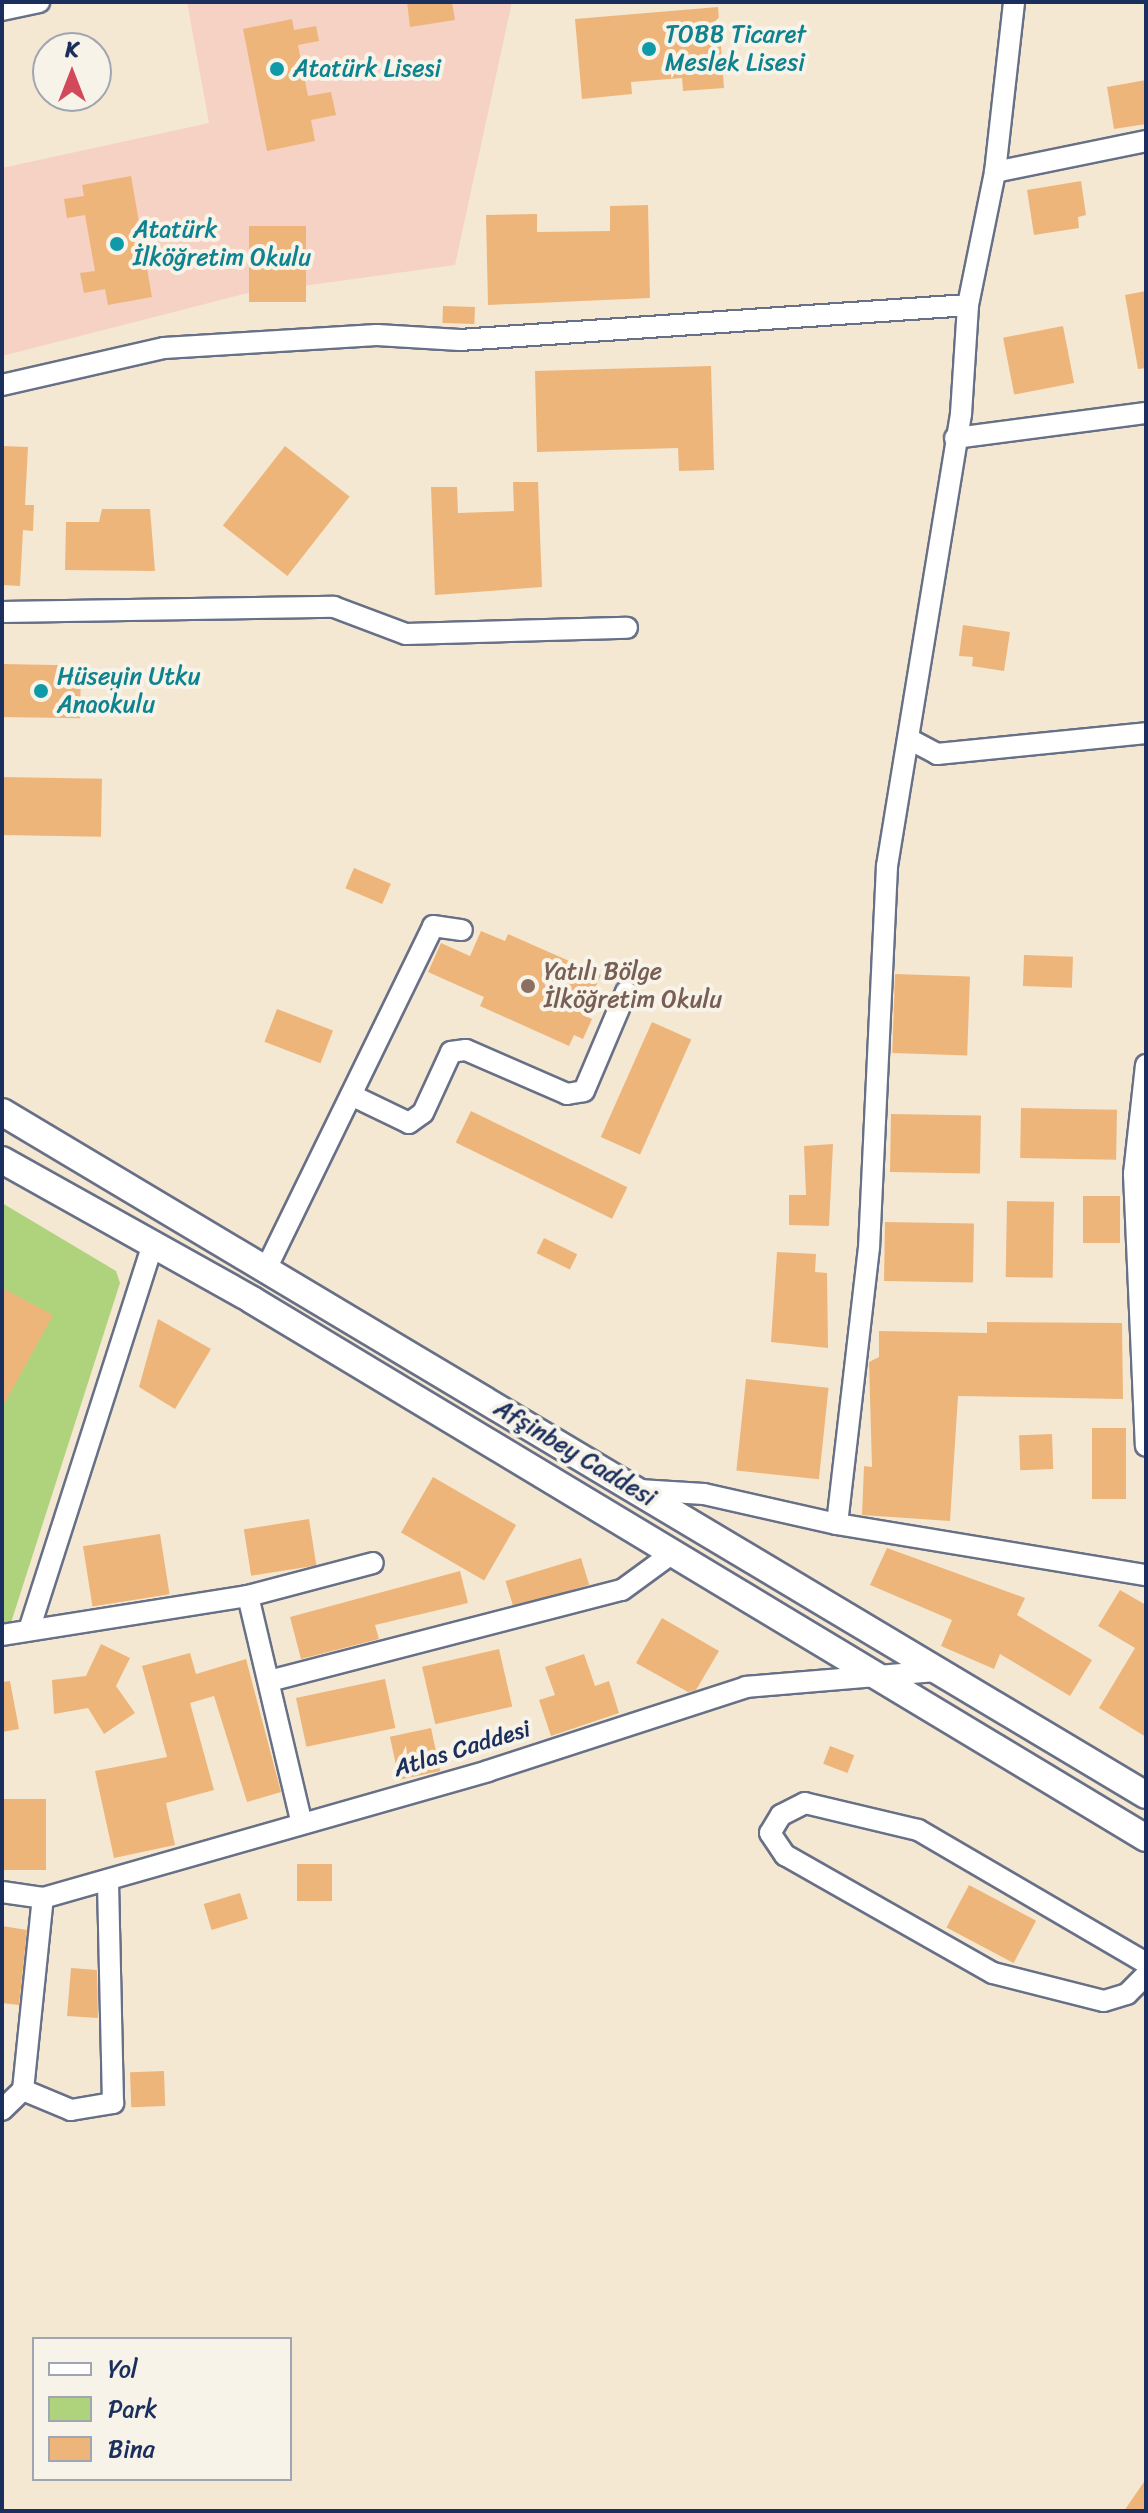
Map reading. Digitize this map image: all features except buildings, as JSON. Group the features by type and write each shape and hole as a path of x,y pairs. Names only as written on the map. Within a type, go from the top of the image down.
{"main road":[{"name":"Afşinbey Caddesi","path":"2,1112 1146,1795"},
{"name":"Afşinbey Caddesi","path":"2,1160 674,1552 1146,1838"}],"street":[{"path":"2,10 39,2"},
{"path":"837,1524 869,1248 885,896 955,438 968,305 995,172 1014,2"},
{"path":"995,172 1146,141"},
{"path":"2,385 164,348 377,335 460,340 968,305"},
{"path":"955,438 1146,413"},
{"path":"2,612 334,607 406,634 627,628"},
{"path":"909,739 937,754 1146,733"},
{"path":"266,1269 433,926 462,930"},
{"path":"351,1095 409,1123 423,1113 451,1052 466,1050 567,1094 584,1091 626,992"},
{"path":"1146,1065 1134,1174 1146,1446"},
{"path":"29,1630 152,1246"},
{"path":"638,1490 704,1494 837,1524 1146,1575"},
{"path":"273,1680 622,1590 674,1552"},
{"path":"2,1635 248,1596 373,1563"},
{"path":"248,1596 273,1680 301,1821"},
{"name":"Atlas Caddesi","path":"2,1892 43,1898 301,1821 488,1771 746,1687 872,1671 941,1670"},
{"path":"1146,1963 918,1830 805,1803 781,1815 770,1833 785,1855 993,1973 1104,2001 1127,1994 1146,1975"},
{"path":"23,2090 71,2110 113,2103 108,1880"},
{"path":"2,2110 23,2090 43,1898"}],"shaded area":[{"path":"187,2 512,2 455,265 244,294 2,356 2,168 209,123"}],"green space":[{"path":"2,1203 116,1271 120,1283 8,1632 2,1633"}],"place":[{"name":"TOBB Ticaret Meslek Lisesi","path":"649,49"},
{"name":"Atatürk Lisesi","path":"277,69"},
{"name":"Atatürk İlköğretim Okulu","path":"117,244"},
{"name":"Hüseyin Utku Anaokulu","path":"41,691"},
{"name":"Yatılı Bölge İlköğretim Okulu","path":"528,986"}]}
